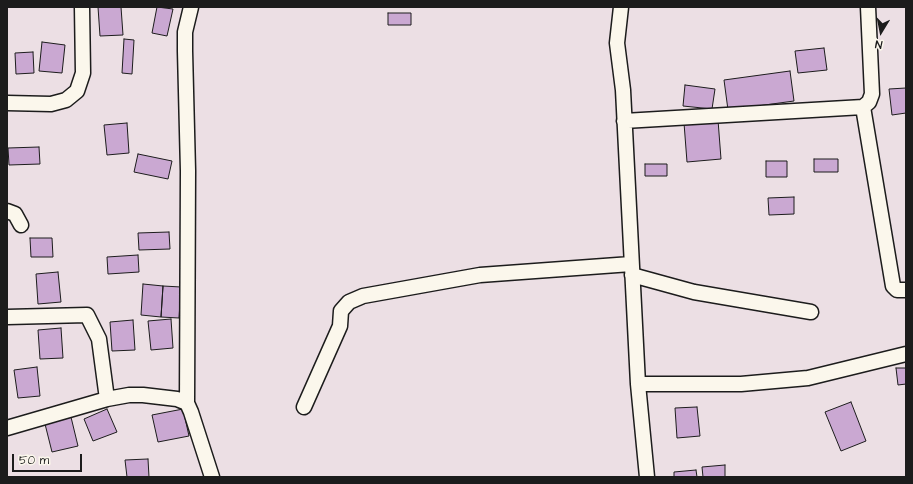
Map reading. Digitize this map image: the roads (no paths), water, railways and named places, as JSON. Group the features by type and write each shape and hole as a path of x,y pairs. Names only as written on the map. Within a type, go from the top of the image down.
{"street":[{"path":"7,103 51,104 66,100 77,91 83,73 82,7"},
{"path":"191,7 185,32 188,171 187,403 212,477"},
{"path":"621,7 618,43 624,121 638,384 646,477"},
{"path":"624,121 863,106 869,102 872,94 868,7"},
{"path":"863,106 893,286 897,290 906,290"},
{"path":"7,211 15,214 21,226"},
{"path":"304,407 340,326 341,311 349,302 363,296 480,275 631,270 694,292 810,312"},
{"path":"7,317 87,315 99,338 107,399"},
{"path":"638,384 741,384 808,378 906,354"},
{"path":"7,428 107,399 143,395 177,399 187,403"}]}
